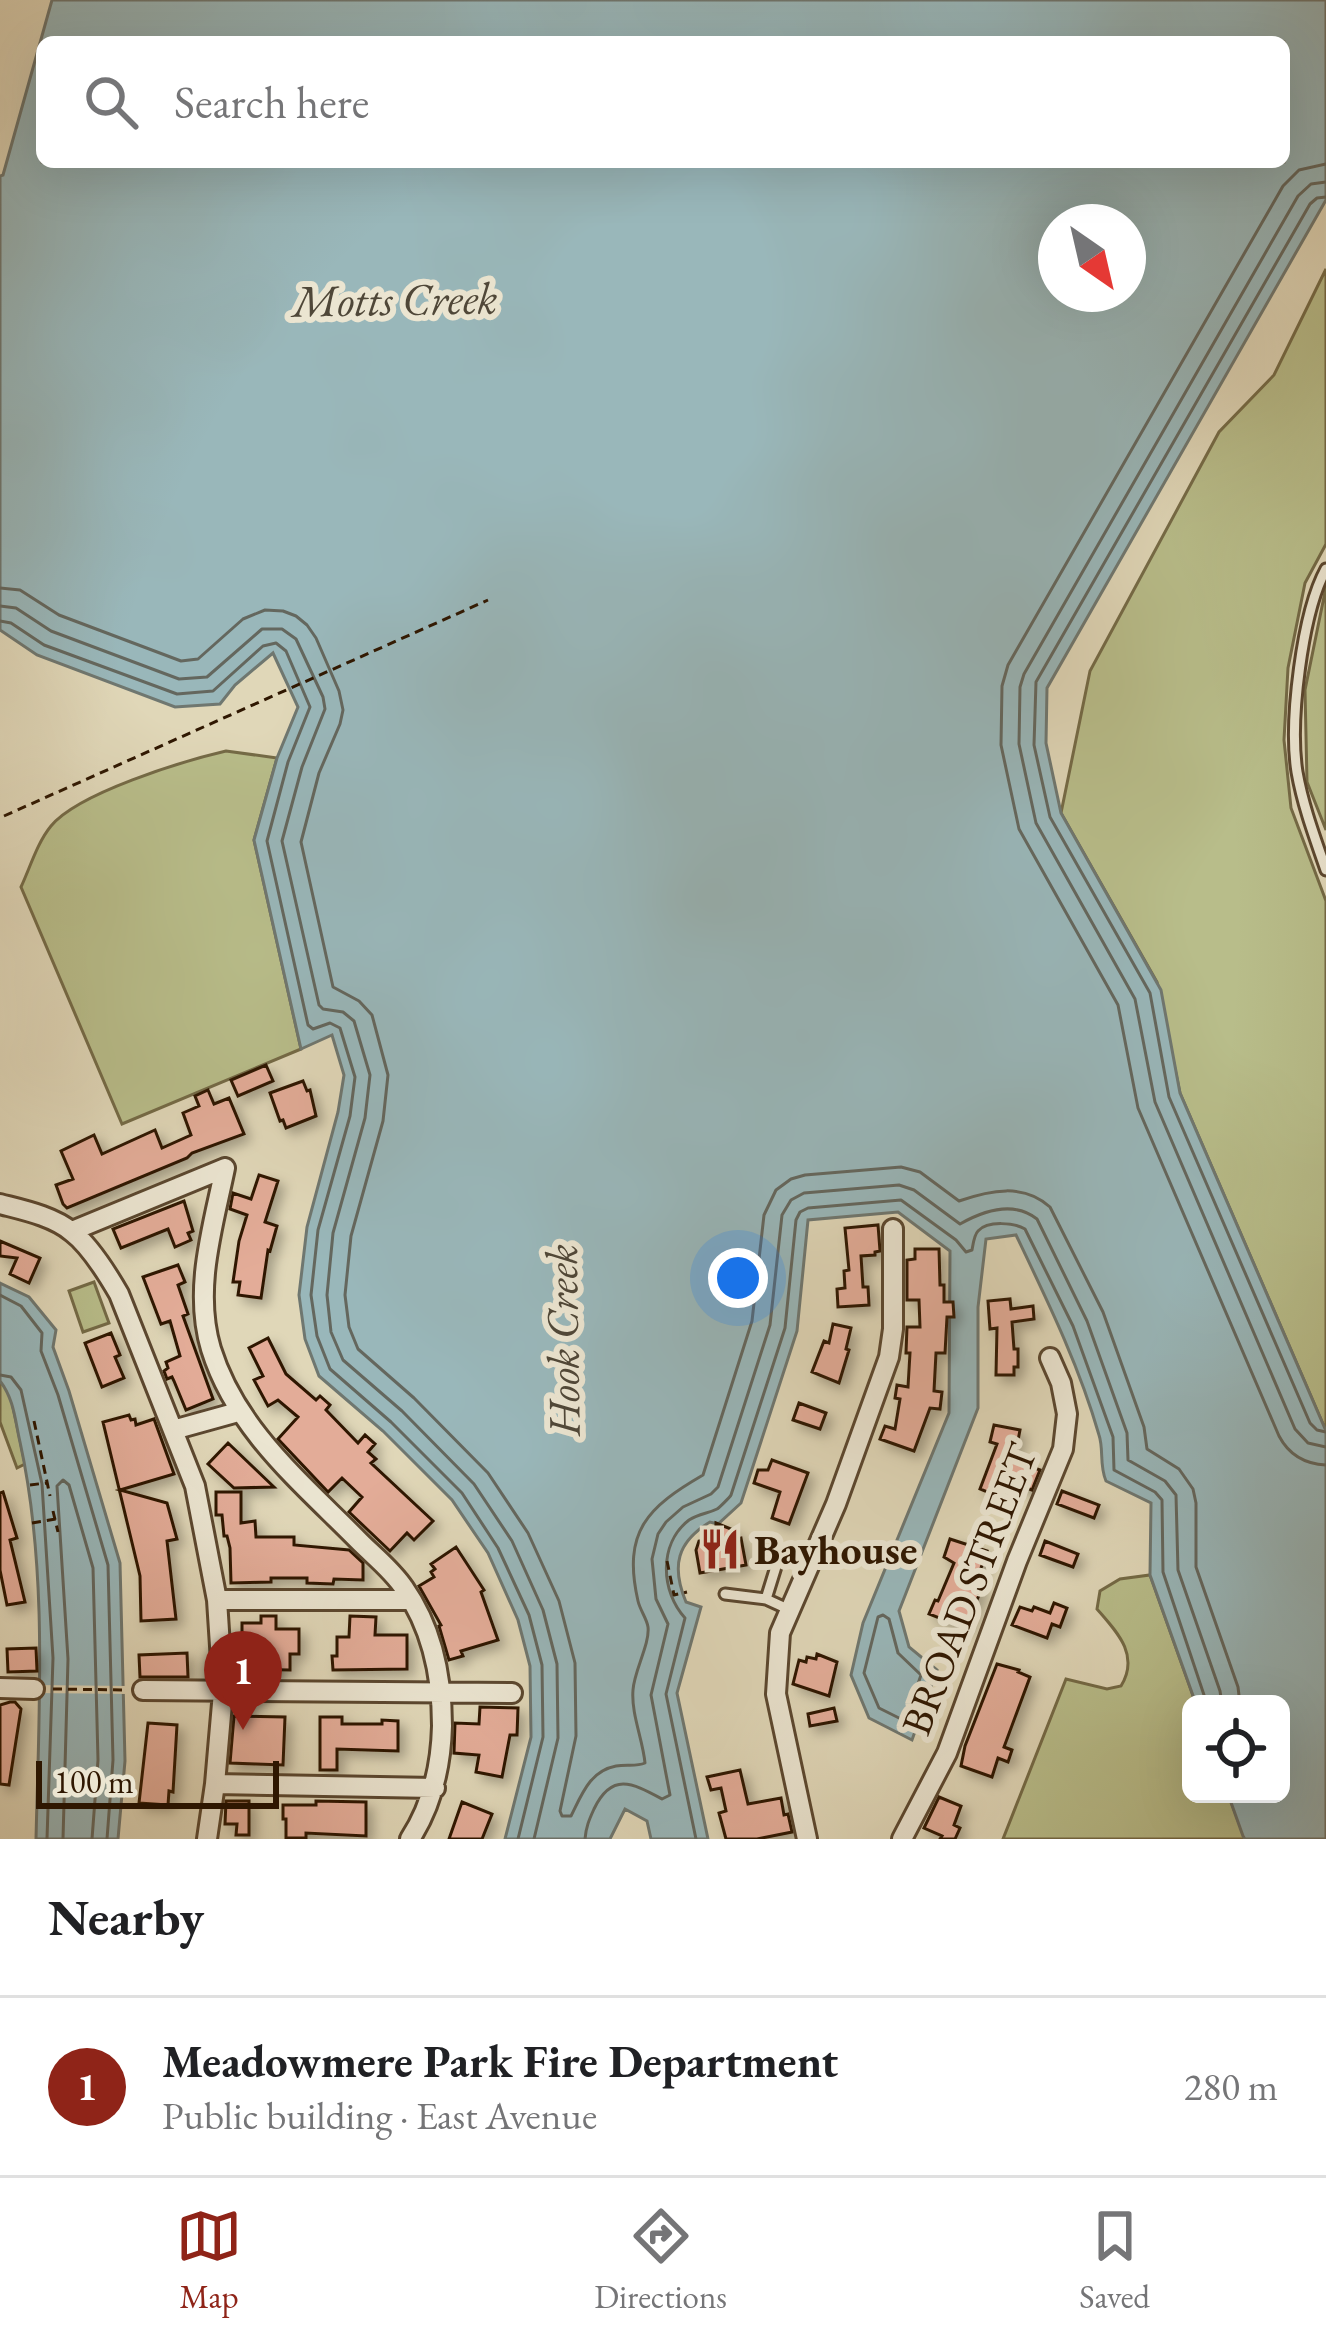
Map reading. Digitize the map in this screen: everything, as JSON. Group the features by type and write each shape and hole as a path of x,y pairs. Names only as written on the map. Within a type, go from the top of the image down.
{"street":[{"path":"72,1231 225,1168 203,1287 211,1349 238,1412 270,1451 402,1584 434,1655 442,1693 442,1737 435,1788 410,1839"},
{"path":"0,1204 32,1212 72,1231 109,1276 195,1486 217,1600 224,1692 207,1839"},
{"path":"807,1839 776,1694 780,1633 836,1504 889,1357 893,1229"},
{"name":"BROAD STREET","path":"902,1839 947,1753 1063,1449 1067,1414 1050,1358"},
{"path":"173,1430 238,1412"},
{"path":"217,1600 411,1600"},
{"path":"0,1688 34,1689"},
{"path":"143,1690 512,1693"},
{"path":"215,1784 435,1788"}],"lane":[{"path":"1326,569 1305,639 1296,711 1296,764 1303,802 1326,870"},
{"path":"766,1599 779,1557"},
{"path":"725,1594 766,1599 790,1610"}],"path":[{"path":"4,816 488,600"},
{"path":"34,1421 50,1496"},
{"path":"30,1486 46,1483"},
{"path":"53,1511 58,1532"},
{"path":"32,1523 56,1519"},
{"path":"667,1562 674,1595 687,1592"},
{"path":"34,1689 143,1690"}],"green space":[{"path":"1326,269 1326,544 1305,583 1288,668 1284,740 1291,808 1326,901 1326,1431 1180,1093 1157,982 1061,813 1090,671 1219,432 1274,375"},
{"path":"1326,587 1326,830 1307,782 1305,690"},
{"path":"226,751 277,758 254,840 301,1049 122,1124 21,887 42,840 65,814 132,780"},
{"path":"94,1282 109,1323 83,1332 69,1291"},
{"path":"0,1381 10,1393 25,1464 17,1468 0,1422"},
{"path":"1150,1575 1193,1695 1182,1695 1182,1803 1231,1803 1245,1839 1003,1839 1066,1679 1107,1689 1121,1686 1126,1675 1124,1644 1097,1609 1100,1591 1120,1579"}],"water":[{"path":"52,0 1326,0 1326,200 1047,688 1046,743 1061,813 1161,990 1180,1093 1326,1431 1326,1839 1243,1836 1231,1803 1290,1803 1290,1695 1193,1695 1150,1575 1151,1503 1106,1481 1100,1441 1082,1383 1016,1235 986,1239 978,1307 978,1408 899,1611 909,1647 937,1670 912,1740 869,1718 851,1675 863,1623 949,1413 950,1251 898,1212 808,1220 797,1331 741,1503 718,1524 710,1522 699,1530 680,1556 679,1577 686,1602 701,1607 677,1693 708,1839 651,1839 647,1821 625,1809 610,1839 505,1839 531,1737 530,1666 518,1620 488,1553 452,1500 319,1376 305,1339 299,1295 307,1227 344,1075 332,1035 301,1049 254,840 277,758 298,707 273,653 220,704 175,707 37,655 0,630 0,176 36,57 36,168 1290,168 1290,36 42,36"},
{"path":"0,1283 29,1297 56,1330 53,1347 120,1563 125,1761 118,1839 36,1839 40,1690 35,1540 20,1442 11,1402 0,1381"}],"pier":[{"path":"34,1685 128,1686 128,1694 34,1693"}],"building":[{"path":"266,1065 273,1081 238,1096 231,1080"},
{"path":"303,1081 316,1116 286,1128 270,1093"},
{"path":"208,1090 214,1104 229,1098 244,1134 67,1208 63,1204 56,1185 73,1179 61,1151 94,1135 102,1154 155,1130 162,1148 191,1135 183,1113 199,1106 195,1096"},
{"path":"259,1175 278,1181 265,1222 277,1226 261,1298 238,1295 240,1282 233,1282 247,1215 230,1209 233,1193 251,1199"},
{"path":"184,1201 191,1240 175,1247 168,1229 121,1248 113,1229"},
{"path":"878,1225 880,1251 861,1256 869,1305 838,1307 837,1289 845,1288 844,1271 849,1270 845,1228"},
{"path":"0,1241 40,1258 29,1283 10,1274 17,1258 0,1256"},
{"path":"915,1249 939,1249 940,1285 944,1285 944,1302 953,1302 954,1317 947,1317 945,1353 936,1353 934,1391 942,1392 940,1409 930,1408 914,1451 880,1439 885,1426 895,1429 900,1399 895,1398 897,1385 908,1387 907,1327 920,1327 919,1300 907,1300 907,1260 915,1259"},
{"path":"178,1265 185,1282 178,1285 188,1314 183,1316 213,1399 186,1410 172,1377 167,1379 164,1371 166,1362 180,1356 170,1321 161,1324 143,1277"},
{"path":"1010,1299 1011,1309 1033,1306 1034,1319 1012,1322 1018,1367 1014,1375 996,1375 997,1328 990,1329 988,1301"},
{"path":"833,1324 851,1328 839,1383 812,1372 824,1341 829,1343"},
{"path":"111,1333 124,1378 102,1387 85,1343"},
{"path":"268,1338 286,1374 316,1400 320,1396 330,1405 326,1410 358,1443 365,1435 375,1444 368,1452 376,1459 371,1463 433,1521 414,1540 407,1533 390,1551 349,1512 362,1497 342,1478 328,1492 278,1439 298,1417 278,1400 268,1406 254,1380 263,1376 249,1348"},
{"path":"799,1403 826,1413 820,1429 793,1420"},
{"path":"129,1415 136,1425 154,1419 174,1474 120,1490 167,1503 177,1539 167,1541 176,1619 141,1621 140,1576 103,1422"},
{"path":"994,1425 1020,1430 1014,1461 1040,1470 1032,1490 1008,1481 1003,1495 980,1489 997,1444 990,1442"},
{"path":"228,1443 274,1487 234,1488 208,1464"},
{"path":"772,1460 808,1473 789,1524 772,1518 780,1492 754,1483 758,1470 768,1470"},
{"path":"1062,1491 1099,1505 1094,1518 1057,1504"},
{"path":"3,1492 17,1538 10,1540 25,1602 7,1605 0,1570"},
{"path":"216,1492 241,1492 241,1523 255,1521 256,1537 294,1537 294,1545 349,1550 363,1563 363,1580 334,1579 333,1584 271,1578 271,1582 231,1583 230,1548 222,1515 216,1515"},
{"name":"Bayhouse","path":"716,1523 741,1538 746,1565 700,1573 696,1550 699,1541 716,1538"},
{"path":"950,1539 987,1551 975,1585 982,1588 965,1628 929,1614 954,1563 944,1557"},
{"path":"1045,1541 1078,1554 1073,1567 1040,1555"},
{"path":"456,1547 484,1590 498,1640 461,1651 463,1656 449,1660 441,1625 419,1586 434,1577 431,1564"},
{"path":"1054,1603 1067,1608 1060,1627 1052,1624 1047,1638 1012,1625 1020,1607 1050,1613"},
{"path":"261,1616 276,1616 276,1629 299,1629 299,1654 290,1654 290,1670 235,1669 234,1635 242,1635 242,1623 261,1623"},
{"path":"350,1616 376,1617 375,1635 407,1635 407,1669 333,1670 337,1637 349,1637"},
{"path":"36,1648 37,1671 8,1672 7,1649"},
{"path":"187,1653 188,1677 140,1677 139,1655"},
{"path":"817,1654 837,1662 829,1696 793,1684 799,1660 816,1659"},
{"path":"997,1664 1030,1677 1004,1747 1012,1750 1008,1762 998,1758 992,1777 961,1766"},
{"path":"10,1702 21,1709 9,1785 0,1784 0,1705"},
{"path":"480,1707 518,1708 517,1735 510,1735 502,1777 476,1772 479,1755 454,1753 455,1723 479,1724"},
{"path":"834,1708 837,1721 810,1726 808,1714"},
{"path":"234,1716 285,1717 283,1765 230,1763"},
{"path":"320,1717 342,1717 342,1724 398,1721 398,1751 337,1749 337,1770 320,1770"},
{"path":"148,1723 177,1725 168,1805 139,1803"},
{"path":"740,1770 748,1804 781,1798 792,1832 726,1839 719,1813 726,1811 721,1788 711,1790 707,1777"},
{"path":"939,1797 961,1806 955,1839 940,1839 942,1836 924,1828"},
{"path":"226,1801 249,1801 249,1835 236,1835 237,1824 225,1824"},
{"path":"316,1801 366,1802 366,1836 306,1833 306,1838 286,1838 283,1805 316,1805"},
{"path":"462,1802 492,1814 482,1839 449,1839"}],"place":[{"name":"Bayhouse","path":"720,1549"},
{"name":"Meadowmere Park Fire Department","path":"243,1730"}],"water label":[{"name":"Motts Creek","path":"395,299"},
{"name":"Hook Creek","path":"562,1340"}]}
